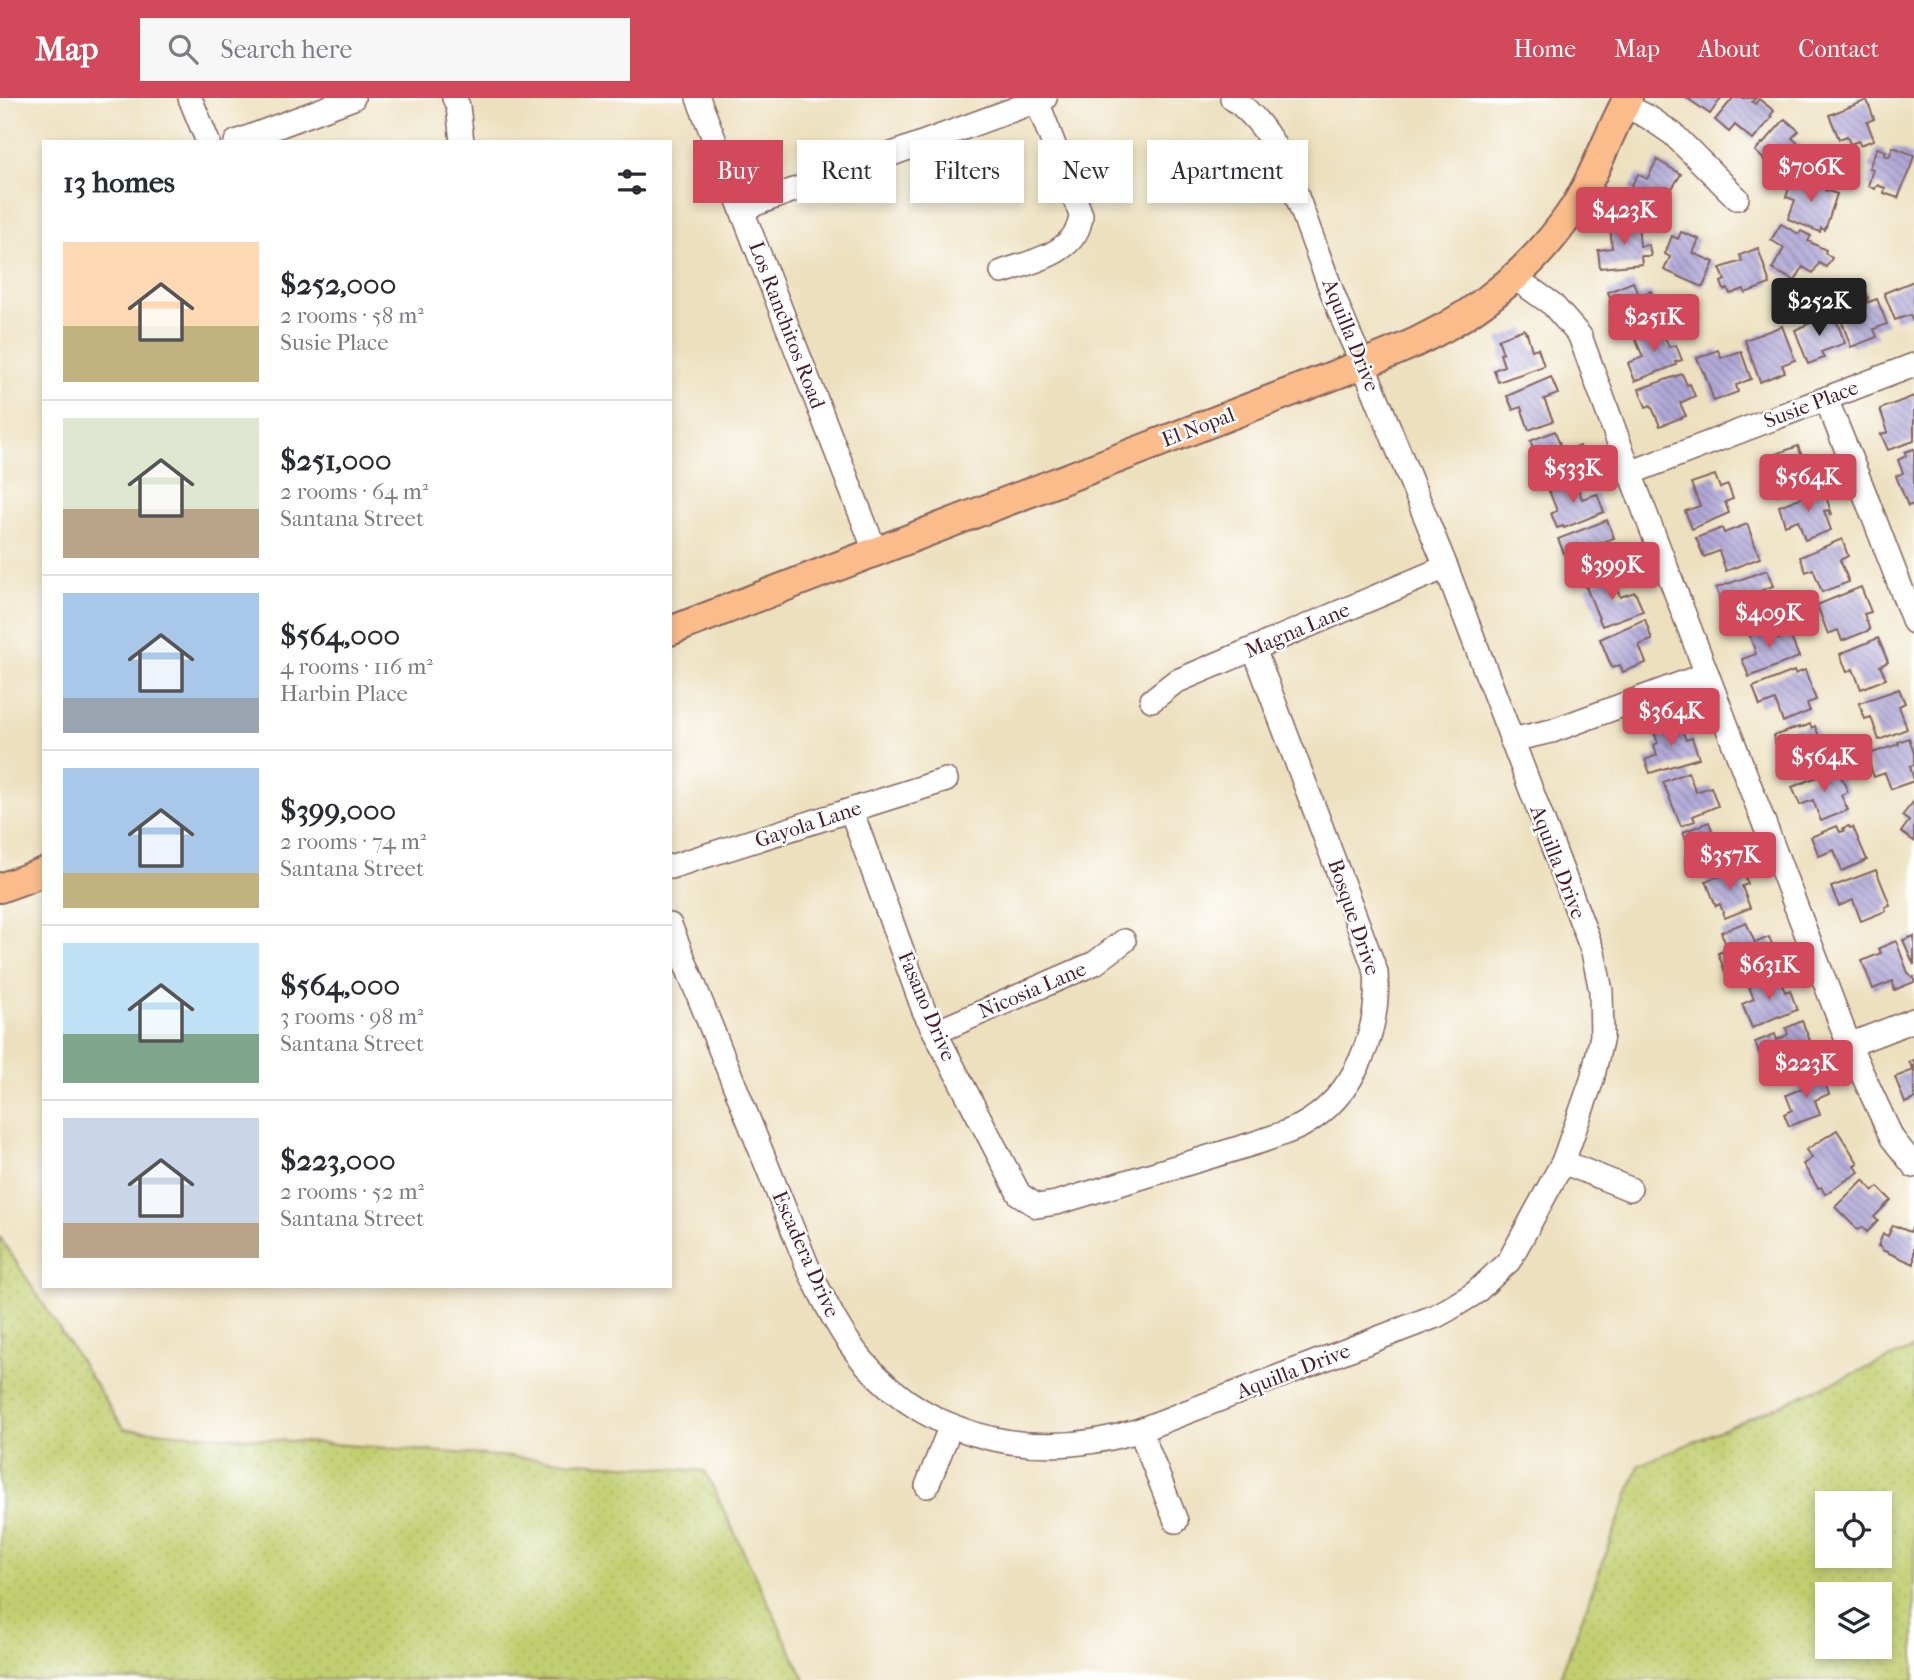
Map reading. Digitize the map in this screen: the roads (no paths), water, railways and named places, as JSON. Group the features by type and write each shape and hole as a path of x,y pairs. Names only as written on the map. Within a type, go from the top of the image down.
{"main road":[{"name":"El Nopal","path":"672,630 1421,340 1457,320 1515,278 1541,251 1574,208 1626,102"},
{"path":"0,888 42,873"}],"street":[{"path":"190,98 207,140"},
{"path":"241,140 353,98"},
{"path":"454,98 458,106 462,140"},
{"name":"Los Ranchitos Road","path":"698,98 876,553"},
{"name":"Aquilla Drive","path":"1140,1430 1436,1316 1463,1302 1488,1284 1509,1262 1563,1162 1598,1058 1602,1036 1601,991 1593,952 1446,567 1363,364 1348,334 1280,156 1261,125 1232,98"},
{"path":"742,209 1041,99 1081,215 1080,228 1072,240 1060,250 1002,272"},
{"path":"1626,102 1673,134 1737,198"},
{"path":"1515,278 1552,304 1580,336 1849,1045 1892,1138 1914,1166"},
{"name":"Susie Place","path":"1630,473 1914,365"},
{"path":"1826,400 1914,622"},
{"name":"Magna Lane","path":"1152,700 1175,682 1446,567"},
{"name":"Bosque Drive","path":"1019,1194 1037,1206 1056,1203 1300,1127 1342,1090 1362,1059 1375,1017 1376,972 1254,649"},
{"path":"1511,740 1552,731 1707,674"},
{"name":"Gayola Lane","path":"672,866 946,780"},
{"name":"Fasano Drive","path":"851,810 924,1011 1019,1194"},
{"name":"Escadera Drive","path":"672,930 809,1270 830,1312 852,1347 882,1381 930,1415 997,1440 1045,1446 1093,1443 1140,1430"},
{"name":"Nicosia Lane","path":"936,1032 1095,963 1124,941"},
{"path":"1849,1045 1914,1020"},
{"path":"1563,1162 1630,1189"},
{"path":"927,1486 951,1425"},
{"path":"1140,1430 1176,1521"}]}
